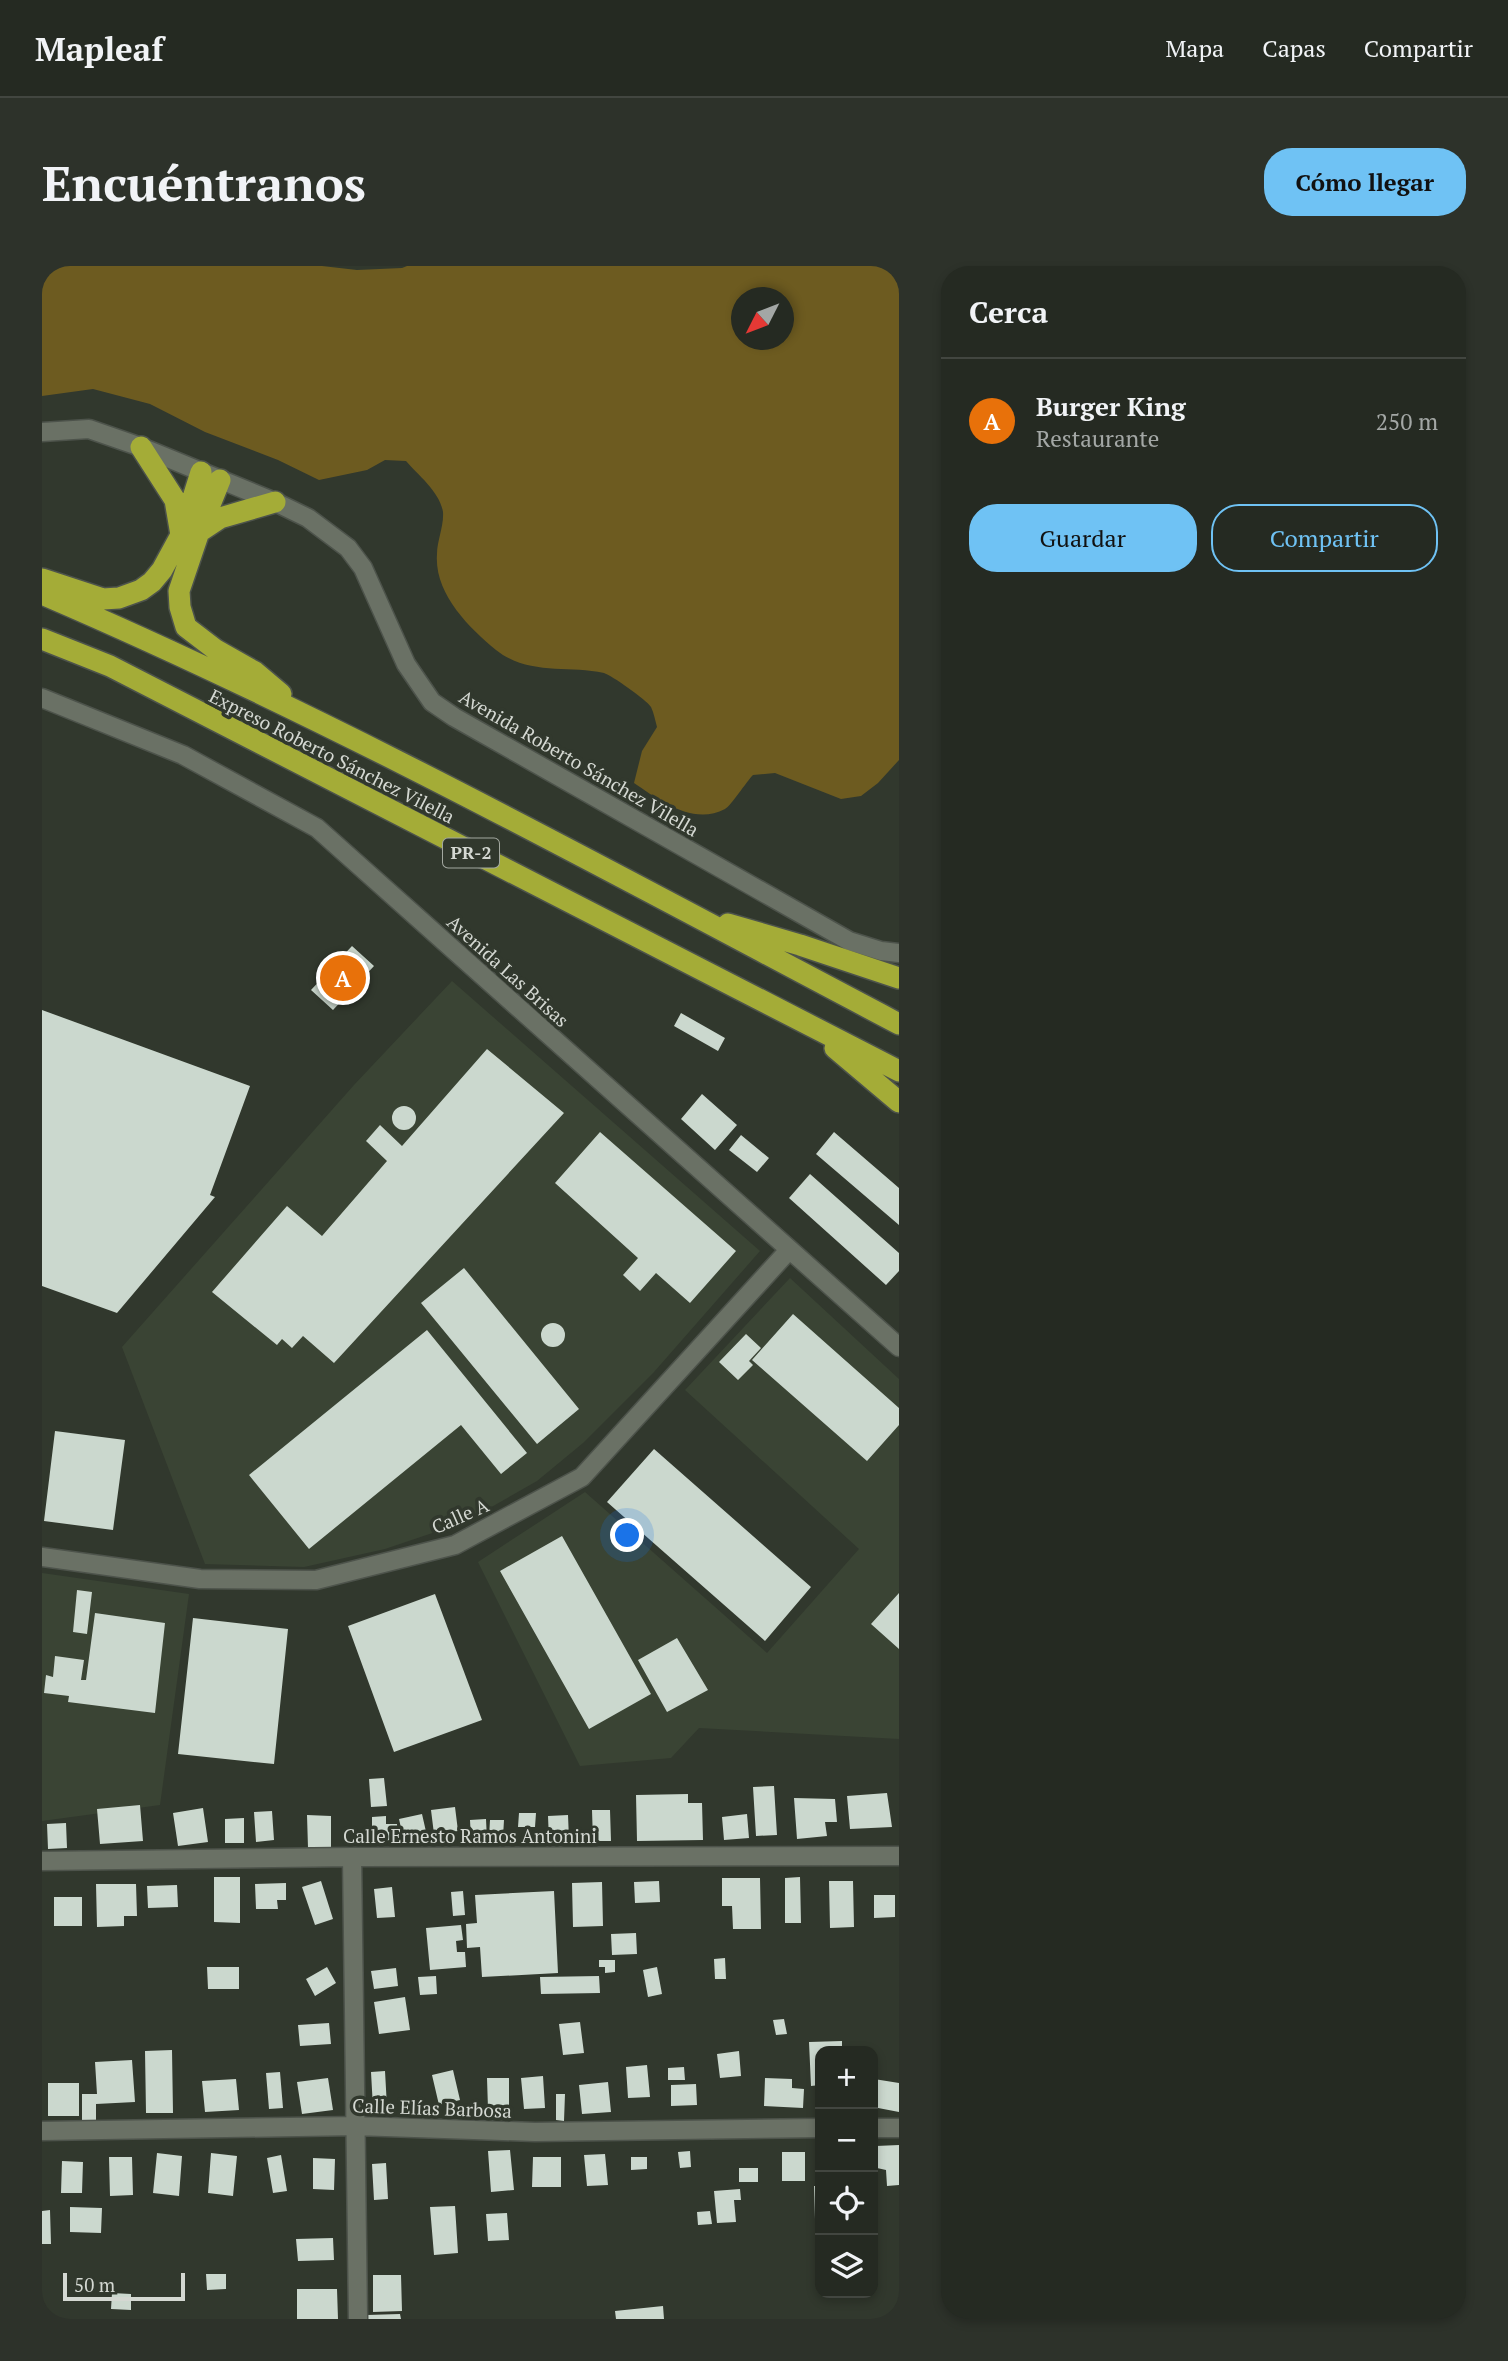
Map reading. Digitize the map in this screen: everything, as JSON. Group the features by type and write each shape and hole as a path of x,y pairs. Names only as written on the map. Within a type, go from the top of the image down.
{"highway":[{"path":"141,447 175,500 190,534"},
{"path":"211,476 190,534 179,591 186,627 216,650 255,671 301,712"},
{"path":"42,579 103,599 141,590 152,582 190,534 220,518 275,502"},
{"name":"Expreso Roberto Sánchez Vilella","path":"42,594 301,712 899,1024"},
{"name":"Expreso Roberto Sánchez Vilella","path":"42,639 110,666 899,1071"},
{"path":"686,912 800,945 899,978"},
{"path":"809,1026 899,1102"}],"street":[{"name":"Avenida Roberto Sánchez Vilella","path":"42,432 89,429 141,447 308,518 348,548 363,568 406,664 432,702 478,731 849,941 881,951 899,953"},
{"name":"Avenida Las Brisas","path":"42,698 183,755 317,828 899,1347"},
{"name":"Calle A","path":"42,1557 200,1578 316,1580 455,1545 582,1477 789,1250"},
{"name":"Calle Ernesto Ramos Antonini","path":"42,1861 352,1857 899,1856"},
{"path":"352,1857 358,2319"},
{"name":"Calle Elías Barbosa","path":"42,2131 356,2126 536,2132 815,2129"},
{"path":"878,2128 899,2127"}],"shaded area":[{"path":"42,266 322,266 357,270 407,266 899,266 899,760 878,783 861,796 841,799 775,773 753,775 725,809 701,814 677,809 634,783 642,751 657,727 648,704 629,688 604,673 535,667 509,658 485,641 464,620 447,595 438,568 437,549 443,517 441,505 433,491 406,461 385,460 367,470 319,480 278,460 205,432 150,404 93,389 42,396"},
{"path":"452,981 760,1251 654,1372 583,1443 537,1481 465,1522 385,1549 304,1567 205,1564 122,1347 354,1085"},
{"path":"790,1278 899,1379 899,1739 699,1728 671,1758 580,1766 478,1562 585,1492 767,1653 859,1549 685,1390"},
{"path":"42,1573 189,1594 160,1805 42,1821"}],"building":[{"path":"352,946 374,966 333,1010 311,990"},
{"path":"42,1010 250,1086 210,1195 215,1197 117,1313 42,1286"},
{"path":"681,1013 725,1038 718,1051 674,1026"},
{"path":"487,1049 564,1113 334,1363 303,1336 292,1348 282,1339 277,1345 212,1292 287,1206 322,1236 387,1161 366,1141 380,1125 402,1146"},
{"path":"702,1094 737,1125 715,1150 681,1119"},
{"path":"404,1106 415,1113 416,1118 409,1129 404,1130 393,1123 392,1118 399,1107"},
{"path":"600,1132 736,1251 690,1303 656,1273 640,1291 623,1275 638,1258 555,1183"},
{"path":"834,1132 899,1188 899,1225 816,1154"},
{"path":"741,1135 769,1158 757,1172 729,1150"},
{"path":"810,1174 899,1253 899,1271 886,1285 789,1198"},
{"path":"464,1268 579,1409 537,1444 421,1303"},
{"path":"793,1314 899,1408 899,1425 867,1461 752,1360"},
{"path":"553,1323 564,1330 565,1335 558,1346 553,1347 542,1340 541,1335 548,1324"},
{"path":"427,1330 527,1453 501,1474 461,1425 309,1549 249,1475"},
{"path":"746,1334 761,1348 749,1361 753,1365 738,1380 719,1362"},
{"path":"55,1431 125,1440 113,1530 44,1521"},
{"path":"654,1449 811,1587 765,1641 607,1502"},
{"path":"562,1536 651,1694 589,1729 500,1571"},
{"path":"77,1590 92,1592 87,1634 73,1632"},
{"path":"899,1593 899,1649 871,1624"},
{"path":"435,1594 482,1720 394,1752 348,1626"},
{"path":"95,1613 165,1623 155,1713 68,1702 69,1696 44,1693 46,1675 53,1677 55,1656 84,1660 81,1680 86,1680"},
{"path":"193,1618 288,1629 274,1764 178,1754"},
{"path":"677,1638 708,1690 667,1712 638,1660"},
{"path":"384,1778 387,1806 371,1807 369,1779"},
{"path":"774,1786 777,1835 756,1836 753,1787"},
{"path":"887,1793 892,1827 850,1829 847,1796"},
{"path":"688,1794 688,1803 702,1803 703,1840 637,1841 636,1795"},
{"path":"794,1798 835,1799 837,1822 825,1822 827,1836 797,1839"},
{"path":"140,1805 143,1841 100,1844 97,1809"},
{"path":"455,1807 458,1831 434,1834 431,1810"},
{"path":"203,1808 208,1842 178,1846 173,1813"},
{"path":"592,1810 610,1810 611,1841 593,1841"},
{"path":"272,1811 274,1840 256,1842 254,1812"},
{"path":"519,1813 536,1813 535,1827 518,1827"},
{"path":"422,1814 427,1836 404,1841 399,1819"},
{"path":"747,1814 749,1838 724,1840 722,1817"},
{"path":"307,1815 331,1816 331,1848 308,1848"},
{"path":"568,1815 569,1839 549,1840 548,1816"},
{"path":"386,1816 386,1824 397,1824 398,1842 372,1842 372,1817"},
{"path":"244,1818 244,1843 225,1843 225,1819"},
{"path":"486,1819 487,1840 471,1840 470,1820"},
{"path":"490,1820 504,1820 503,1837 489,1837"},
{"path":"66,1823 67,1848 48,1849 47,1824"},
{"path":"214,1877 240,1877 240,1923 214,1922"},
{"path":"800,1877 801,1923 785,1923 785,1878"},
{"path":"722,1878 760,1878 761,1929 733,1929 732,1906 722,1906"},
{"path":"321,1881 333,1919 315,1925 302,1887"},
{"path":"659,1881 660,1902 635,1903 634,1882"},
{"path":"829,1881 853,1881 854,1927 830,1928"},
{"path":"602,1882 603,1926 573,1927 572,1883"},
{"path":"286,1883 286,1900 277,1900 278,1909 256,1909 255,1884"},
{"path":"96,1884 136,1884 137,1916 124,1916 124,1926 97,1927"},
{"path":"177,1885 178,1907 148,1908 147,1886"},
{"path":"392,1887 395,1917 377,1918 374,1889"},
{"path":"463,1891 465,1915 453,1916 451,1892"},
{"path":"554,1891 558,1973 482,1977 480,1947 467,1948 466,1924 477,1923 475,1895"},
{"path":"874,1895 895,1895 895,1917 874,1918"},
{"path":"54,1897 82,1897 82,1926 54,1926"},
{"path":"461,1925 463,1940 456,1941 457,1952 465,1952 466,1967 430,1970 426,1928"},
{"path":"636,1933 637,1954 612,1955 611,1934"},
{"path":"725,1958 726,1979 715,1979 714,1959"},
{"path":"599,1960 615,1960 615,1972 605,1973 605,1967 599,1967"},
{"path":"207,1967 239,1967 239,1989 208,1989"},
{"path":"327,1967 336,1983 315,1996 306,1979"},
{"path":"657,1967 662,1994 648,1997 643,1970"},
{"path":"396,1968 398,1986 374,1989 371,1971"},
{"path":"436,1976 437,1994 420,1995 418,1977"},
{"path":"599,1976 600,1993 541,1994 540,1977"},
{"path":"405,1997 410,2030 379,2034 374,2002"},
{"path":"784,2019 787,2034 776,2035 773,2020"},
{"path":"580,2022 584,2053 563,2055 559,2024"},
{"path":"329,2023 331,2044 300,2046 298,2025"},
{"path":"842,2041 842,2046 815,2046 815,2086 811,2086 809,2042"},
{"path":"172,2050 173,2113 146,2113 145,2051"},
{"path":"739,2051 741,2076 720,2078 717,2054"},
{"path":"132,2060 135,2102 96,2104 96,2122 82,2122 82,2094 97,2094 95,2062"},
{"path":"647,2065 650,2097 628,2098 626,2067"},
{"path":"684,2067 685,2080 668,2080 668,2068"},
{"path":"453,2070 460,2100 439,2105 432,2075"},
{"path":"385,2071 387,2107 373,2108 371,2072"},
{"path":"280,2072 283,2108 269,2109 266,2073"},
{"path":"543,2076 545,2108 524,2109 521,2078"},
{"path":"328,2078 333,2110 302,2114 297,2082"},
{"path":"487,2078 509,2078 509,2109 488,2109"},
{"path":"765,2078 792,2079 792,2088 804,2089 803,2108 764,2106"},
{"path":"236,2079 239,2110 205,2112 202,2081"},
{"path":"878,2080 899,2083 899,2112 878,2108"},
{"path":"608,2082 611,2112 582,2114 579,2085"},
{"path":"48,2083 79,2083 79,2116 48,2116"},
{"path":"696,2084 697,2105 671,2106 671,2085"},
{"path":"556,2094 565,2094 564,2121 556,2120"},
{"path":"899,2145 899,2185 887,2186 886,2170 878,2168 878,2146"},
{"path":"510,2150 514,2190 491,2192 488,2151"},
{"path":"690,2151 691,2167 680,2168 678,2152"},
{"path":"782,2152 805,2152 805,2181 782,2181"},
{"path":"157,2153 182,2156 179,2196 153,2193"},
{"path":"211,2153 237,2156 233,2196 208,2193"},
{"path":"605,2154 608,2185 587,2186 584,2155"},
{"path":"281,2155 287,2191 273,2193 267,2158"},
{"path":"109,2157 132,2157 133,2195 110,2196"},
{"path":"533,2157 561,2157 561,2187 532,2187"},
{"path":"631,2157 647,2157 647,2169 631,2170"},
{"path":"313,2158 335,2159 334,2190 313,2189"},
{"path":"62,2161 83,2162 82,2193 61,2193"},
{"path":"386,2163 388,2199 374,2200 372,2164"},
{"path":"739,2168 758,2168 758,2182 739,2182"},
{"path":"740,2189 741,2200 734,2200 736,2222 717,2223 714,2191"},
{"path":"455,2206 458,2253 434,2255 430,2207"},
{"path":"70,2207 102,2208 101,2233 70,2232"},
{"path":"50,2210 51,2244 42,2244 42,2211"},
{"path":"710,2211 712,2224 698,2225 697,2212"},
{"path":"507,2213 509,2240 488,2241 486,2214"},
{"path":"333,2238 334,2260 298,2261 296,2239"},
{"path":"206,2274 226,2274 226,2289 207,2290"},
{"path":"373,2275 401,2275 402,2311 373,2312"},
{"path":"297,2289 337,2289 338,2319 297,2319"},
{"path":"112,2293 131,2294 131,2310 111,2309"},
{"path":"663,2306 664,2319 616,2319 615,2311"},
{"path":"400,2314 401,2319 368,2319 367,2315"}],"place":[{"name":"Burger King","path":"343,978"}]}
